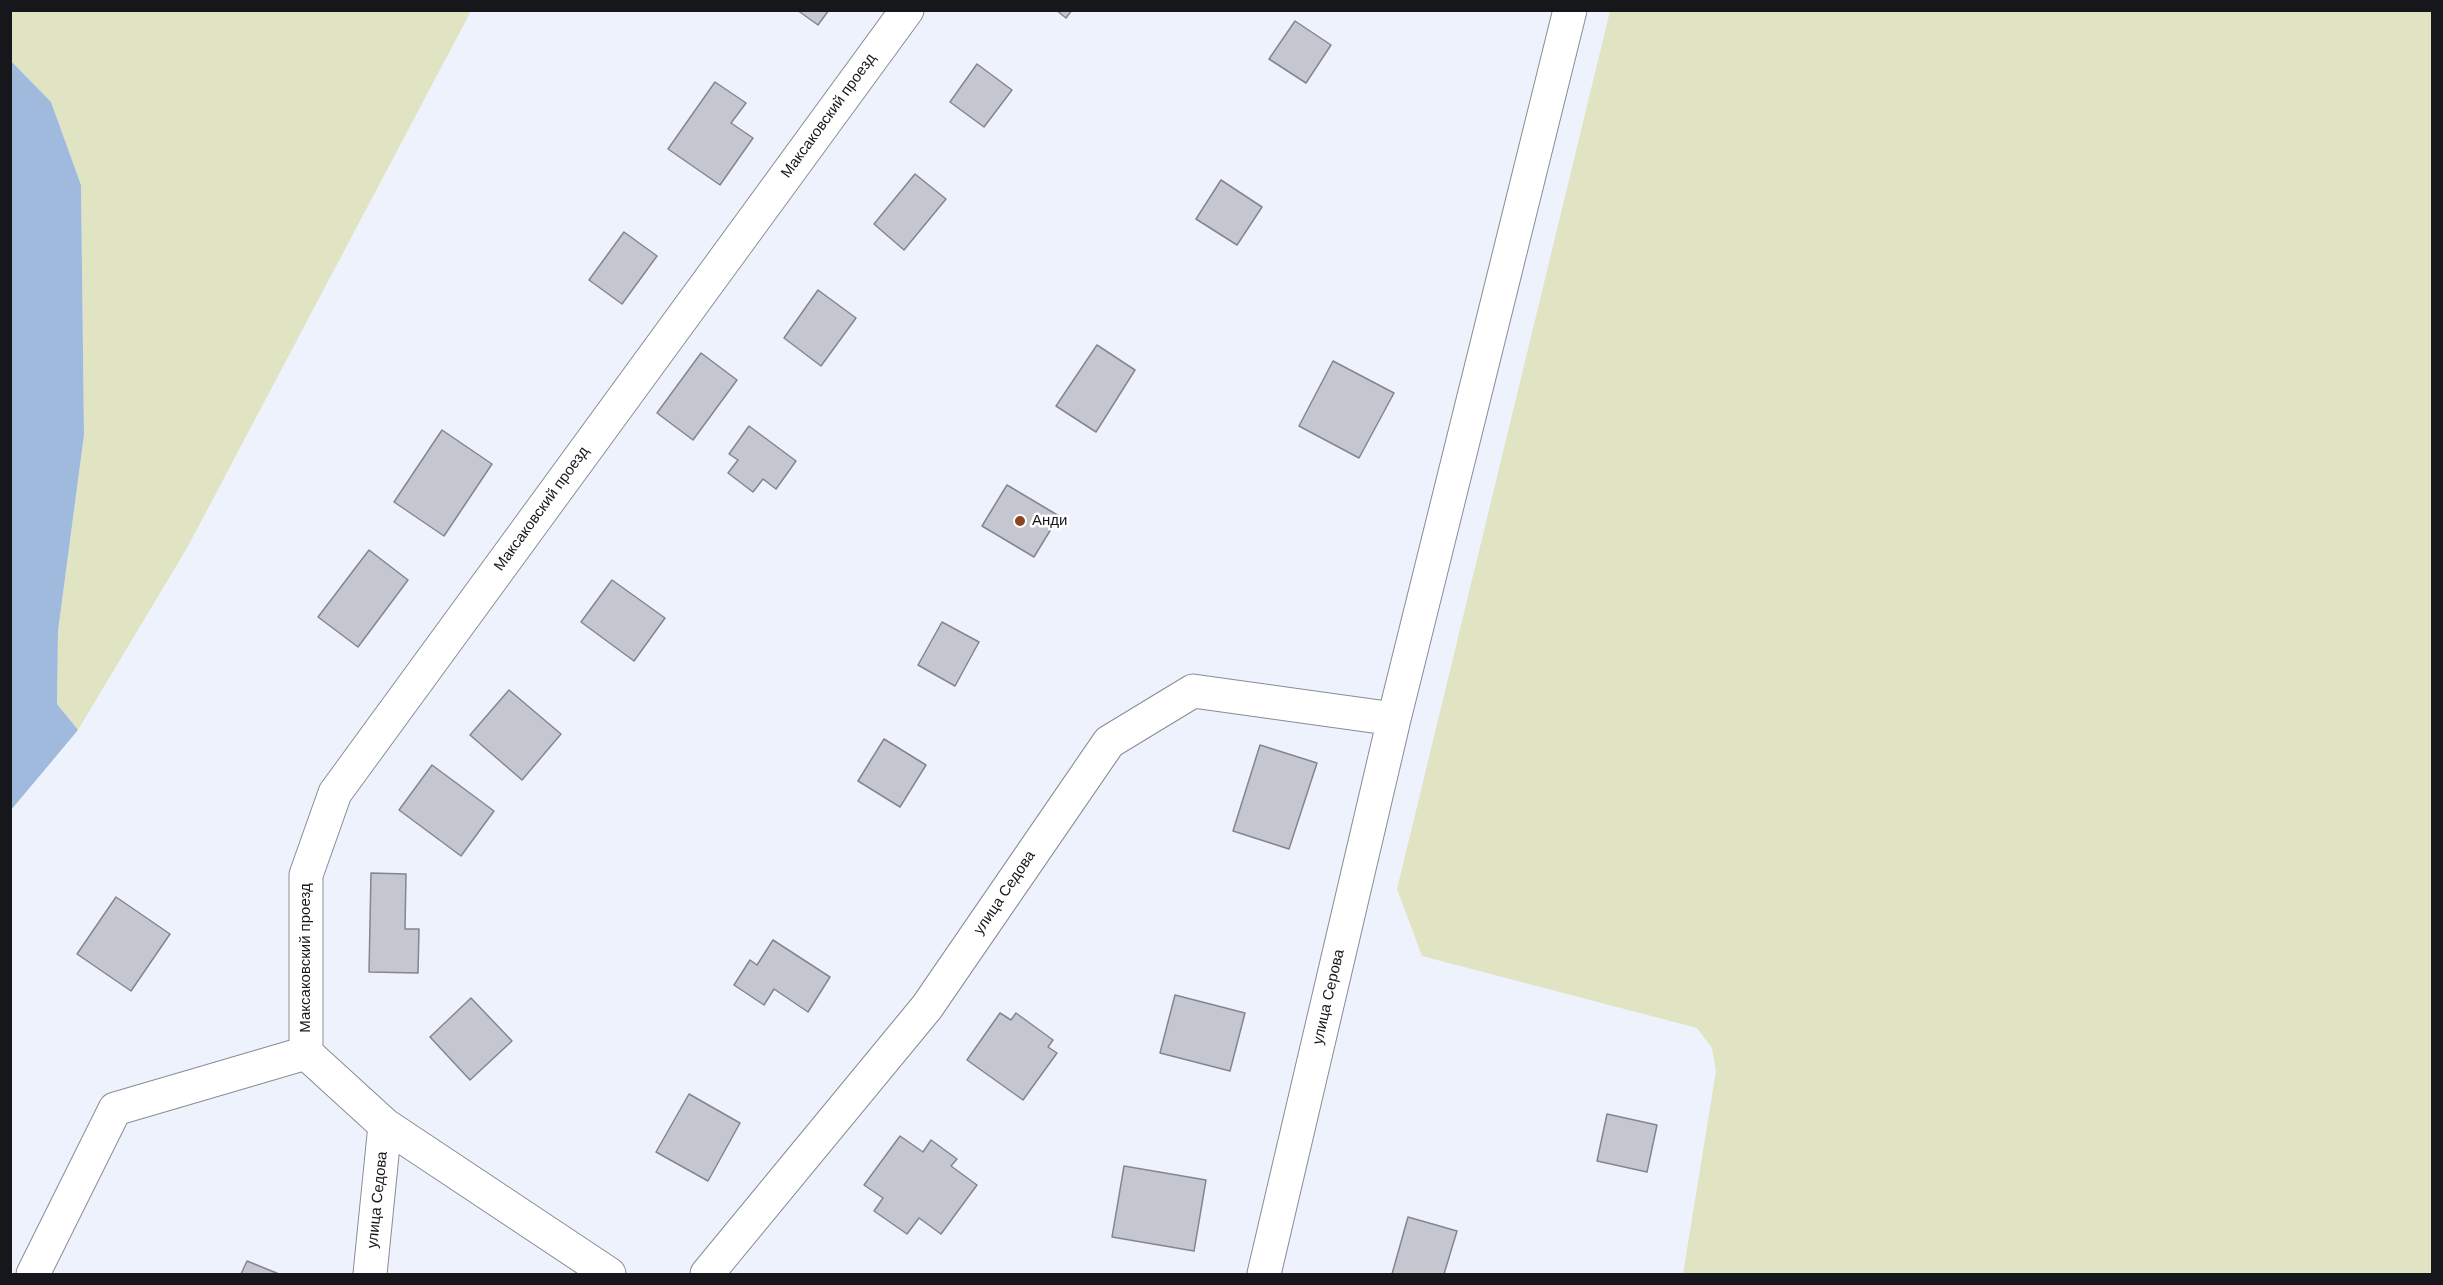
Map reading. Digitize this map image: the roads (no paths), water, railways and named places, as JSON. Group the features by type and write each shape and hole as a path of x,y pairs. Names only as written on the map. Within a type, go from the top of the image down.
{"street":[{"name":"Максаковский проезд","path":"306,1053 306,874 334,793 906,10"},
{"name":"улица Серова","path":"1264,1275 1394,718 1570,10"},
{"name":"улица Седова","path":"707,1275 927,1007 1109,742 1193,691 1394,718"},
{"path":"33,1275 115,1109 306,1053 385,1125 609,1275"},
{"name":"улица Седова","path":"370,1275 385,1125"}],"water":[{"path":"11,61 51,102 81,185 84,435 58,631 57,704 78,730 11,810"}],"place":[{"name":"Анди","path":"1020,521"}]}
